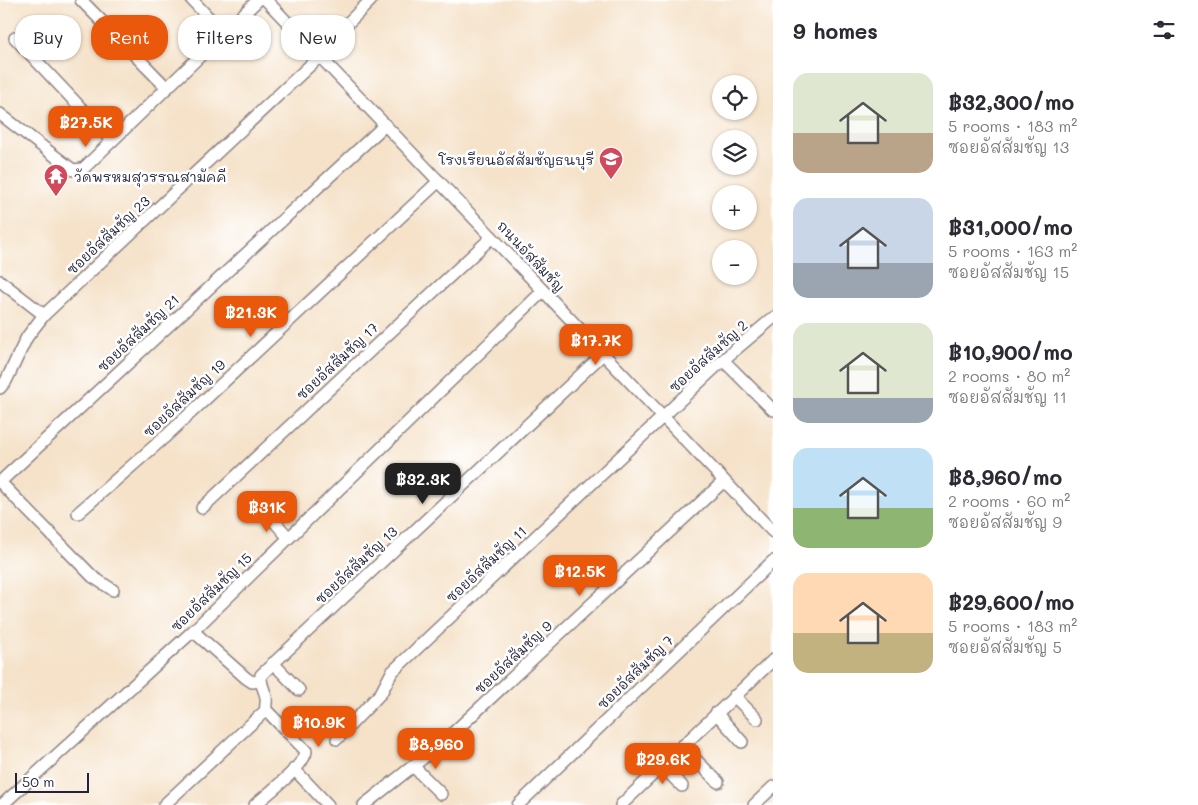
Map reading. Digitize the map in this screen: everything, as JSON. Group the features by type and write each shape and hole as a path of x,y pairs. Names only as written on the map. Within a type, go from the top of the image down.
{"street":[{"path":"81,0 167,88"},
{"path":"192,0 207,15"},
{"path":"243,15 258,0"},
{"name":"ถนนอัสสัมชัญ","path":"266,0 281,16"},
{"name":"ซอยอัสสัมชัญ 23","path":"355,17 371,0"},
{"path":"36,60 112,141"},
{"path":"0,114 73,170 83,170 196,60"},
{"name":"ซอยอัสสัมชัญ 23","path":"0,388 6,381 27,337 44,315 314,60"},
{"name":"ถนนอัสสัมชัญ","path":"324,60 773,532"},
{"name":"ซอยอัสสัมชัญ 21","path":"0,482 385,125"},
{"name":"ซอยอัสสัมชัญ 19","path":"78,513 166,436 439,181"},
{"name":"ซอยอัสสัมชัญ 17","path":"202,508 492,236"},
{"path":"0,281 44,315"},
{"name":"ซอยอัสสัมชัญ 15","path":"2,805 193,631 544,291"},
{"name":"ซอยอัสสัมชัญ 2","path":"664,418 724,360 773,318"},
{"name":"ซอยอัสสัมชัญ 13","path":"260,678 273,663 603,354"},
{"path":"724,360 773,410"},
{"name":"ซอยอัสสัมชัญ 11","path":"337,739 381,693 392,672 664,418"},
{"path":"0,482 93,578 113,590"},
{"name":"ซอยอัสสัมชัญ 9","path":"454,732 724,482"},
{"path":"266,512 288,537"},
{"name":"ซอยอัสสัมชัญ 7","path":"518,805 773,561"},
{"path":"193,631 246,678 252,682 260,678 267,700 266,710 306,750 303,760 255,805"},
{"path":"621,805 773,660"},
{"path":"273,663 299,690"},
{"path":"734,696 757,719"},
{"path":"164,805 266,710"},
{"path":"716,713 742,742"},
{"path":"682,746 718,782"},
{"path":"372,803 432,751"},
{"path":"413,766 441,794"},
{"path":"662,766 682,786"},
{"path":"294,769 328,805"},
{"path":"754,805 773,787"}],"place":[{"name":"โรงเรียนอัสสัมชัญธนบุรี","path":"611,180"},
{"name":"วัดพรหมสุวรรณสามัคคี","path":"56,197"}]}
